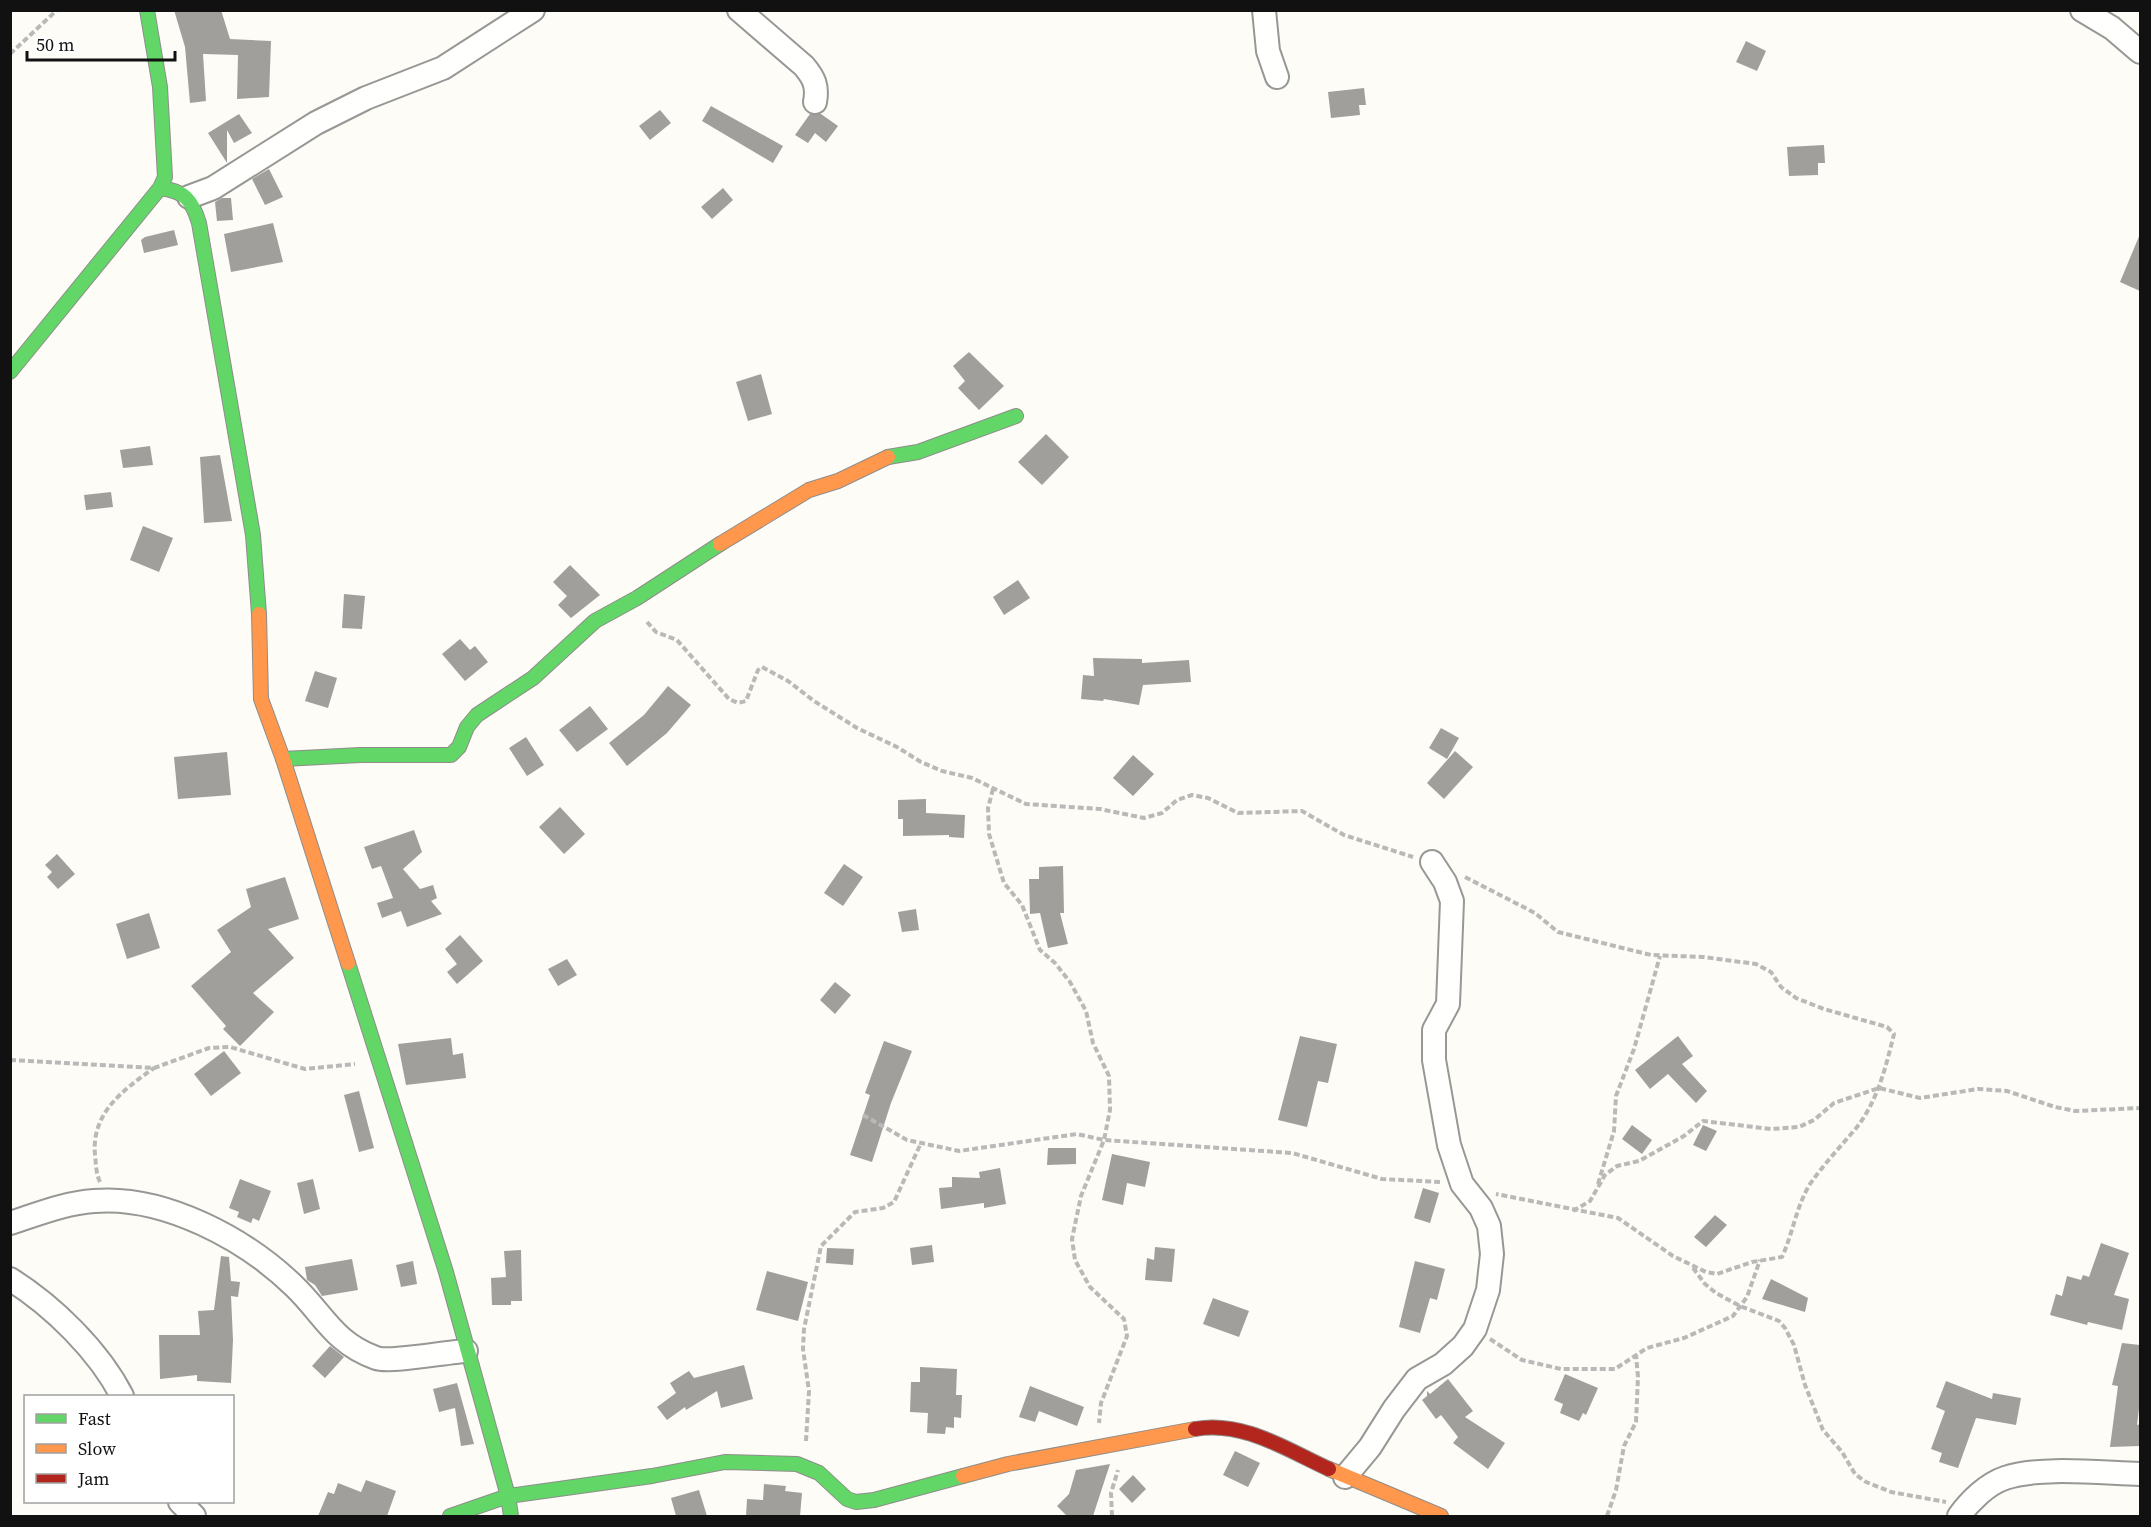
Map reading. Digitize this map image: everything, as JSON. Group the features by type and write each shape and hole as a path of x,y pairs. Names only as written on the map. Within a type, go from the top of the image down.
{"street":[{"path":"10,372 160,188 165,177 160,87 147,10"},
{"path":"189,197 213,188 326,118 366,98 443,68 533,10"},
{"path":"740,10 804,66 817,88 815,102"},
{"path":"1264,10 1268,51 1277,76"},
{"path":"2082,10 2112,28 2140,52"},
{"path":"160,188 177,191 189,197 197,216 206,260 253,536 258,590 261,699 283,759 376,1060 446,1272 508,1508"},
{"path":"283,759 360,755 437,758 452,755 459,747 467,727 477,715 533,678 595,621 637,597 751,523 808,490 838,482 881,458 918,452 1016,416"},
{"path":"1346,1477 1370,1447 1394,1408 1417,1379 1443,1364 1463,1346 1475,1329 1488,1290 1492,1254 1489,1226 1481,1208 1462,1184 1440,1106 1434,1060 1434,1030 1449,1004 1452,901 1445,882 1432,862"},
{"path":"10,1223 57,1207 96,1201 150,1205 181,1213 246,1248 294,1285 335,1335 378,1359 394,1360 466,1351"},
{"path":"10,1279 55,1311 105,1369 121,1395"},
{"path":"450,1516 508,1508 725,1462 797,1464 819,1473 840,1494 856,1502 874,1500 1008,1464 1207,1426 1238,1429 1441,1516"},
{"path":"1963,1511 2003,1479 2026,1472 2140,1474"},
{"path":"181,1503 194,1516"}],"path":[{"path":"10,54 57,10"},
{"path":"637,597 649,626 677,640 729,699 738,703 746,701 758,670 762,667 788,681 814,701 857,728 897,747 921,762 942,771 972,778 993,789 988,808 989,834 1004,883 1022,906 1040,950 1070,982 1086,1011 1093,1043 1109,1076 1110,1110 1104,1140 1081,1196 1072,1239 1075,1260 1090,1287 1124,1319 1127,1336 1101,1402 1099,1423 1113,1444 1119,1467 1111,1493 1112,1516"},
{"path":"1596,1190 1614,1131 1616,1096 1634,1049 1660,956"},
{"path":"110,1202 98,1177 94,1143 99,1121 112,1102 154,1068 209,1048 230,1047 305,1069 344,1067 376,1060"},
{"path":"10,1060 154,1068"},
{"path":"1493,1194 1618,1218 1691,1266 1717,1274 1760,1260 1782,1257 1796,1212 1810,1185 1857,1127 1879,1088"},
{"path":"1572,1211 1590,1201 1605,1176 1617,1166 1639,1161 1684,1136 1702,1121 1771,1129 1799,1127 1814,1120 1834,1103 1879,1088 1920,1098 1978,1089 2007,1091 2075,1111 2140,1108"},
{"path":"863,1115 907,1140 959,1150 1077,1134 1104,1140 1292,1153 1382,1179 1462,1184"},
{"path":"797,1464 806,1444 809,1415 809,1391 803,1348 804,1329 822,1246 855,1212 883,1208 894,1202 921,1143"},
{"path":"1475,1329 1522,1360 1561,1370 1615,1369 1647,1348 1684,1338 1733,1316 1747,1297 1760,1260"},
{"path":"1691,1266 1705,1284 1740,1306 1779,1321 1785,1328 1794,1346 1805,1385 1823,1430 1842,1452 1855,1474 1866,1482 1891,1492 1963,1511"},
{"path":"1606,1516 1616,1490 1624,1446 1636,1422 1638,1377 1635,1355"}],"building":[{"path":"174,10 221,10 230,39 271,41 269,97 237,99 238,55 203,54 206,101 190,103 185,47"},
{"path":"1746,41 1766,51 1757,71 1736,62"},
{"path":"1364,88 1366,105 1359,105 1360,115 1331,118 1328,92"},
{"path":"711,106 783,146 773,163 702,121"},
{"path":"660,110 671,123 650,140 639,126"},
{"path":"239,114 252,133 234,143 227,130 227,163 208,133"},
{"path":"810,114 821,114 838,126 826,142 815,133 808,143 795,135"},
{"path":"1824,145 1825,163 1818,163 1818,175 1789,176 1787,147"},
{"path":"269,169 283,197 265,205 252,179"},
{"path":"723,188 733,200 712,219 701,207"},
{"path":"222,198 231,198 233,220 217,221 215,202"},
{"path":"273,223 283,262 231,272 224,234"},
{"path":"174,230 178,245 144,253 141,240"},
{"path":"2140,234 2140,291 2120,282"},
{"path":"969,352 1004,386 979,410 958,388 965,381 953,366"},
{"path":"761,374 772,414 748,421 736,382"},
{"path":"1046,434 1069,457 1042,485 1018,462"},
{"path":"150,446 153,465 123,468 120,450"},
{"path":"220,455 232,521 204,523 200,457"},
{"path":"111,492 113,507 86,510 84,495"},
{"path":"143,526 173,538 159,572 130,560"},
{"path":"570,565 600,595 571,618 558,605 567,596 553,582"},
{"path":"1018,580 1030,598 1004,615 993,597"},
{"path":"344,594 365,596 362,629 342,628"},
{"path":"460,639 470,650 475,646 488,662 465,681 442,654"},
{"path":"1093,658 1142,659 1142,663 1189,660 1191,682 1143,685 1139,705 1104,699 1103,701 1081,699 1083,675 1094,676"},
{"path":"315,671 337,678 328,708 305,701"},
{"path":"668,686 691,705 667,733 627,766 609,743 644,715"},
{"path":"590,706 608,729 577,752 559,730"},
{"path":"1441,728 1459,738 1447,759 1429,748"},
{"path":"526,737 544,765 527,776 509,748"},
{"path":"1455,751 1473,767 1444,799 1427,783"},
{"path":"227,752 231,795 178,799 174,757"},
{"path":"1133,755 1154,774 1133,796 1113,778"},
{"path":"926,799 926,813 965,815 964,838 949,837 949,835 903,836 903,819 898,819 898,800"},
{"path":"560,807 585,834 564,854 539,827"},
{"path":"414,830 422,852 403,869 420,889 433,885 437,898 431,901 442,914 407,927 401,911 382,918 377,903 393,898 381,866 372,869 364,847"},
{"path":"57,854 75,874 58,889 47,877 52,872 45,865"},
{"path":"844,864 863,877 843,906 824,893"},
{"path":"1063,866 1064,913 1060,913 1068,944 1048,948 1040,913 1030,914 1029,879 1039,879 1039,867"},
{"path":"285,877 299,919 268,929 294,958 253,993 274,1012 240,1046 223,1029 226,1026 191,986 231,952 217,930 251,907 246,889"},
{"path":"916,909 919,930 902,932 898,912"},
{"path":"149,913 160,948 127,959 116,924"},
{"path":"460,935 483,961 457,984 447,972 457,964 445,949"},
{"path":"567,959 577,975 558,986 548,969"},
{"path":"835,982 851,995 835,1014 820,1000"},
{"path":"1300,1036 1337,1044 1328,1083 1318,1081 1307,1127 1278,1120"},
{"path":"1678,1036 1693,1056 1682,1064 1707,1091 1696,1103 1668,1074 1650,1089 1635,1070"},
{"path":"451,1038 453,1055 463,1053 466,1078 406,1085 398,1044"},
{"path":"884,1041 912,1051 891,1103 872,1162 850,1155 870,1095 865,1093"},
{"path":"224,1051 241,1073 211,1096 194,1074"},
{"path":"359,1091 374,1148 359,1152 344,1095"},
{"path":"1632,1125 1652,1140 1642,1154 1622,1139"},
{"path":"1703,1125 1717,1131 1706,1151 1693,1145"},
{"path":"1048,1148 1076,1148 1076,1164 1047,1165"},
{"path":"1112,1154 1150,1162 1145,1187 1127,1183 1123,1205 1102,1200"},
{"path":"1000,1168 1006,1204 984,1208 984,1203 941,1209 939,1188 952,1187 952,1177 980,1178 979,1172"},
{"path":"240,1179 271,1191 259,1221 253,1218 251,1223 237,1217 239,1212 229,1208"},
{"path":"313,1179 320,1209 304,1214 297,1183"},
{"path":"1423,1188 1439,1193 1430,1223 1414,1218"},
{"path":"1715,1215 1727,1225 1706,1247 1694,1237"},
{"path":"2101,1243 2129,1253 2114,1295 2129,1299 2122,1330 2088,1322 2087,1325 2050,1315 2056,1294 2062,1296 2067,1276 2081,1280 2083,1275 2089,1277"},
{"path":"932,1245 934,1262 912,1265 910,1248"},
{"path":"1155,1247 1175,1249 1172,1282 1145,1280 1147,1258 1154,1260"},
{"path":"827,1248 854,1249 853,1265 826,1263"},
{"path":"521,1250 522,1301 511,1301 511,1305 492,1305 491,1278 506,1277 504,1251"},
{"path":"221,1256 229,1257 231,1281 240,1282 238,1297 231,1296 233,1340 231,1383 197,1381 197,1375 160,1379 159,1335 200,1335 198,1311 214,1310"},
{"path":"352,1259 358,1290 322,1296 315,1285 307,1280 305,1267"},
{"path":"413,1261 417,1284 401,1287 396,1265"},
{"path":"1415,1261 1445,1269 1437,1300 1430,1298 1420,1333 1399,1327"},
{"path":"767,1271 808,1282 798,1321 756,1310"},
{"path":"1771,1279 1808,1298 1805,1312 1762,1299"},
{"path":"1213,1298 1249,1311 1239,1337 1203,1324"},
{"path":"2122,1343 2140,1345 2140,1401 2137,1425 2140,1424 2140,1446 2110,1447 2118,1386 2112,1385"},
{"path":"330,1346 344,1357 325,1378 312,1366"},
{"path":"744,1365 753,1399 721,1408 717,1391 686,1410 685,1407 667,1420 657,1407 676,1393 670,1383 689,1371 694,1378"},
{"path":"920,1367 957,1369 956,1395 962,1395 961,1418 954,1417 954,1428 946,1427 945,1434 927,1433 928,1413 910,1412 911,1382 920,1382"},
{"path":"1565,1374 1598,1388 1586,1415 1583,1413 1579,1421 1560,1413 1563,1404 1554,1400"},
{"path":"1448,1379 1473,1411 1465,1417 1505,1443 1488,1469 1453,1443 1458,1437 1441,1415 1436,1419 1422,1400 1427,1396 1427,1391 1430,1394"},
{"path":"1946,1381 1992,1399 1993,1393 2021,1398 2016,1425 1976,1418 1958,1468 1939,1462 1942,1453 1931,1449 1945,1411 1936,1407"},
{"path":"457,1383 474,1444 461,1446 455,1408 439,1412 433,1389"},
{"path":"1030,1386 1084,1407 1077,1426 1039,1411 1035,1422 1019,1417"},
{"path":"1235,1451 1260,1463 1248,1487 1223,1475"},
{"path":"1110,1464 1093,1516 1067,1516 1057,1506 1069,1494 1076,1470"},
{"path":"1133,1475 1146,1489 1132,1503 1119,1489"},
{"path":"366,1480 396,1491 387,1516 318,1516 328,1492 334,1494 338,1483 361,1492"},
{"path":"764,1484 786,1486 785,1491 802,1493 800,1516 746,1516 747,1499 763,1500"},
{"path":"699,1490 707,1516 676,1516 671,1498"}],"traffic: fast":[{"path":"10,372 160,188 165,177 160,87 147,10"},
{"path":"160,188 169,189 186,198 199,223 253,535 259,614"},
{"path":"888,457 918,452 1016,416"},
{"path":"283,759 360,755 451,755 459,747 467,727 477,715 533,678 595,621 637,598 720,544"},
{"path":"348,963 446,1272 508,1496 511,1516"},
{"path":"450,1516 508,1496 652,1476 725,1462 797,1464 819,1473 847,1499 856,1502 874,1500 963,1476"}],"traffic: slow":[{"path":"720,544 809,490 838,481 888,457"},
{"path":"259,614 261,699 283,759 348,963"},
{"path":"963,1476 1008,1464 1195,1429"},
{"path":"1329,1469 1441,1516"}],"traffic: jam":[{"path":"1195,1429 1213,1427 1230,1429 1264,1438 1329,1469"}]}
